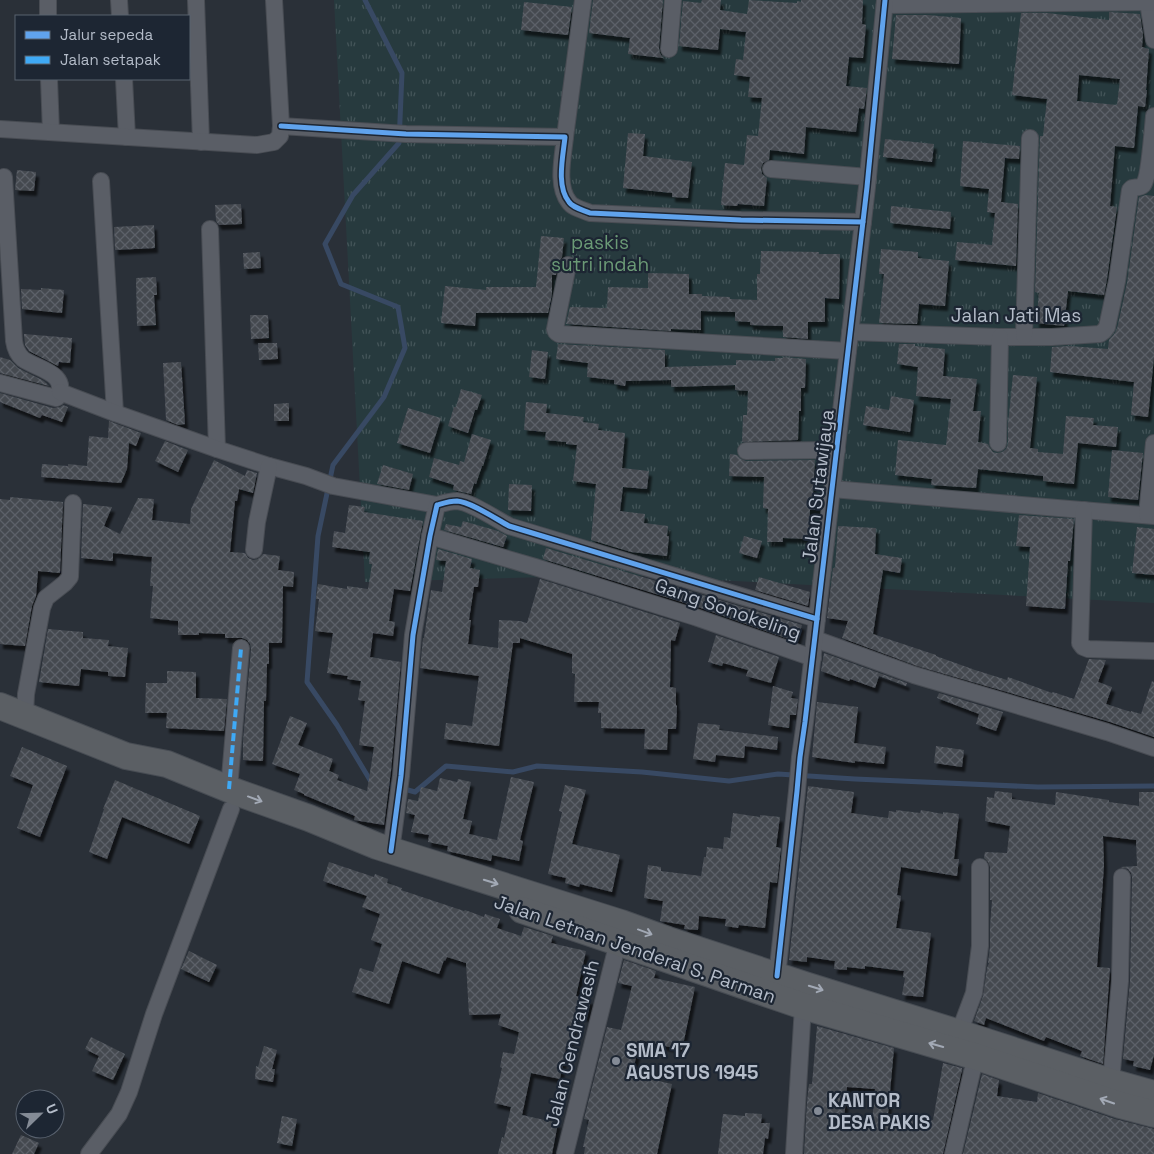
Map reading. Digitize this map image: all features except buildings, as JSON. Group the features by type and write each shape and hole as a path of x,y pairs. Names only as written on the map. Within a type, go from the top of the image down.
{"highway":[{"name":"Jalan Letnan Jenderal S. Parman","path":"0,706 126,756 167,764 230,799 384,865 618,942 802,1006 977,1057 1120,1105 1154,1114"},
{"name":"Jalan Letnan Jenderal S. Parman","path":"230,799 309,818 391,851 621,923 777,976 1154,1094"}],"street":[{"path":"48,0 48,15"},
{"path":"119,0 120,15"},
{"path":"196,0 201,142"},
{"path":"0,128 257,145 274,142 280,136 281,126 274,0"},
{"path":"583,0 561,182 564,194 570,204 590,213 741,220 863,222"},
{"path":"669,49 673,0"},
{"path":"885,3 1151,2 1154,40"},
{"name":"Jalan Sutawijaya","path":"777,976 800,756 868,177 885,3"},
{"path":"50,80 51,132"},
{"path":"124,80 127,137"},
{"name":"Jalan Jati Mas","path":"850,332 1000,337 1052,337 1100,334 1107,327 1117,281 1130,190 1143,185 1148,171 1154,116"},
{"path":"281,126 398,133 565,137"},
{"path":"1024,336 1030,138"},
{"path":"771,169 868,177"},
{"path":"0,383 52,398 58,397 60,392 60,383 52,374 22,358 16,351 4,177"},
{"path":"101,180 114,413"},
{"path":"210,228 217,449"},
{"path":"568,265 555,329 559,334 848,351"},
{"path":"998,443 1000,337"},
{"path":"60,392 217,449 333,486 437,505 458,501 468,504 509,526 817,618"},
{"path":"832,489 1150,515 1154,443"},
{"path":"746,451 837,450"},
{"path":"254,550 257,522 269,466"},
{"path":"25,716 26,694 42,608 46,598 70,577 73,503"},
{"path":"391,851 401,776 413,635 437,505"},
{"path":"1084,510 1080,643 1088,649 1153,651"},
{"name":"Gang Sonokeling","path":"430,536 695,617 813,658"},
{"path":"815,639 914,675 1154,748"},
{"path":"89,1154 119,1114 129,1092 154,1014 230,799 241,648"},
{"path":"959,1033 974,993 980,946 980,867"},
{"path":"1111,1082 1120,980 1122,877"},
{"name":"Jalan Cendrawasih","path":"565,1154 618,942"},
{"path":"794,1154 802,1006"},
{"path":"953,1154 977,1057"}],"green space":[{"name":"paskis sutri indah","path":"334,0 1154,0 1154,603 621,575 365,582"}],"waterway":[{"path":"365,0 402,73 399,143 353,195 325,244 341,284 398,307 405,348 384,397 333,465 318,536 307,682 337,725 370,780 374,781"},
{"path":"383,783 415,792 446,766 513,772 537,766 642,772 729,781 778,774 1038,787 1154,786"}],"marked path":[{"path":"229,789 241,648"}],"cycle path":[{"path":"777,976 800,757 867,187 885,0"},
{"path":"281,126 406,134 565,137 561,171 565,195 573,206 590,213 741,220 863,222"},
{"path":"391,851 401,776 413,635 437,505 452,501 463,502 509,526 817,619"}],"place":[{"name":"SMA 17 AGUSTUS 1945","path":"616,1061"},
{"name":"KANTOR DESA PAKIS","path":"818,1111"}]}
